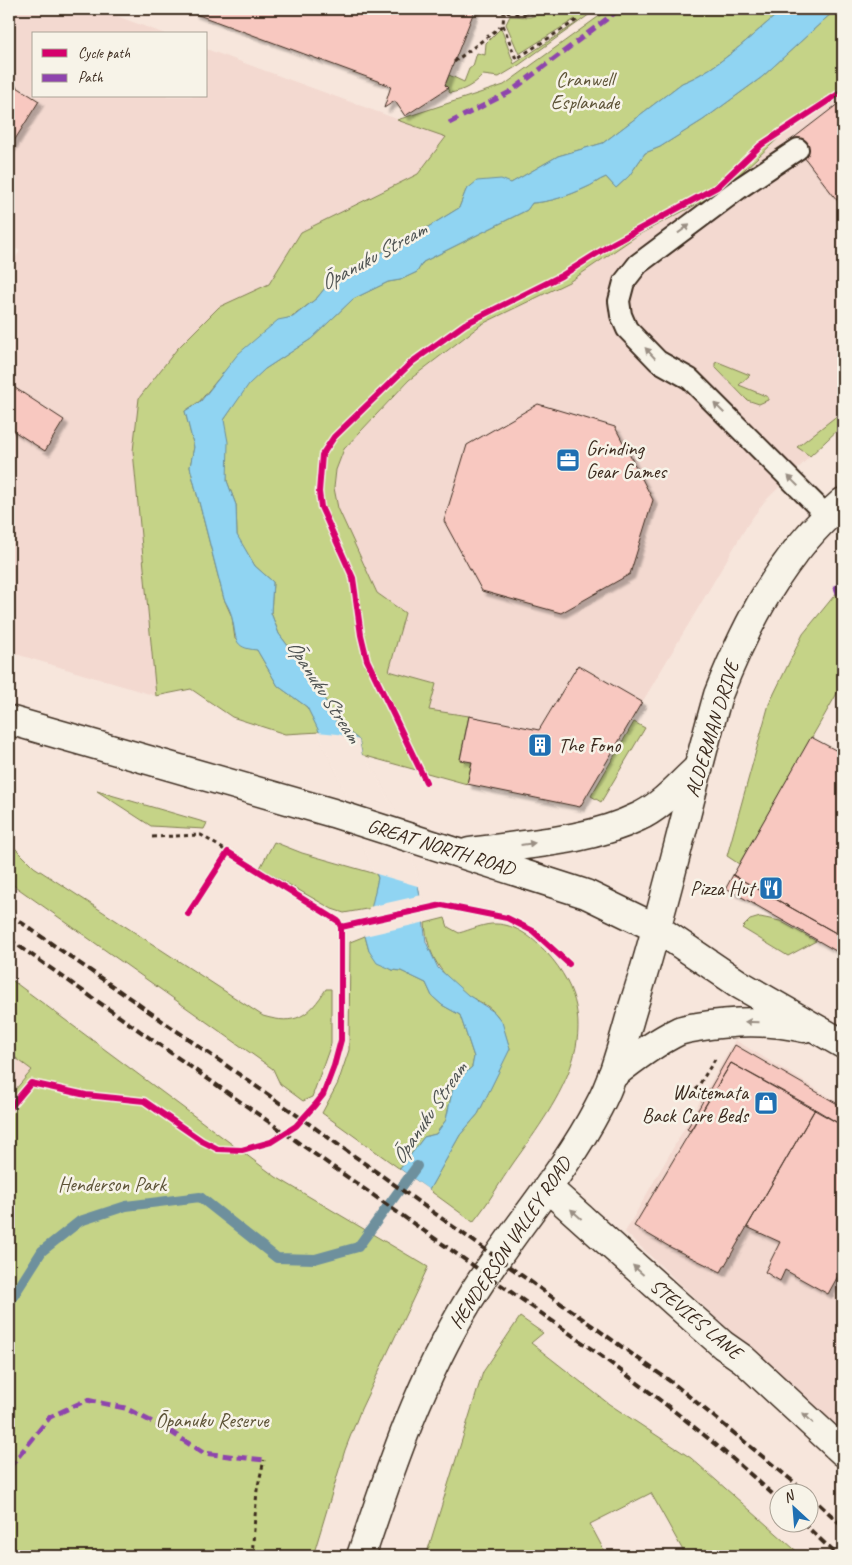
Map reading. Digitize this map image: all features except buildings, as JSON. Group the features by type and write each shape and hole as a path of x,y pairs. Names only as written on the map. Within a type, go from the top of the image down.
{"main road":[{"name":"ALDERMAN DRIVE","path":"658,929 697,768 718,695 750,620 796,550 835,509"},
{"name":"GREAT NORTH ROAD","path":"9,720 463,853 586,894 658,929 740,984 843,1044"},
{"path":"463,853 575,837 639,817 660,803 697,768"},
{"name":"HENDERSON VALLEY ROAD","path":"361,1556 397,1448 436,1358 471,1296 548,1188 598,1108 612,1076 658,929"},
{"path":"612,1076 643,1051 680,1030 716,1024 745,1022 781,1023 818,1031"},
{"name":"STEVIES LANE","path":"548,1188 716,1339 743,1359 843,1452"}],"lane":[{"path":"798,149 741,187 638,264 624,282 619,301 621,315 627,329 658,362 690,378 835,509"}],"path":[{"path":"499,9 529,15 546,9"},
{"path":"506,10 503,25 516,59 577,20"},
{"path":"454,62 503,25"},
{"path":"152,837 201,835 237,857"},
{"path":"224,859 228,852"},
{"path":"696,1090 718,1054"},
{"path":"252,1556 257,1490 264,1460"}],"shaded area":[{"path":"9,9 98,9 160,32 32,32 32,98 208,98 208,50 446,137 418,174 301,232 269,284 219,308 133,451 156,696 9,652 9,268 20,251 9,244"},
{"path":"843,96 843,424 764,502 748,524 580,807 467,784 472,762 429,710 436,684 389,671 405,613 377,593 337,508 334,488 336,470 344,449 410,380 482,324 569,282 638,235 720,192 784,133"},
{"path":"735,1040 843,1105 843,1438 625,1232"},
{"path":"9,1053 32,1070 9,1097"}],"green space":[{"path":"557,9 597,9 519,65 499,77 483,75 468,87 450,93 445,85 449,75 464,82 469,69 473,66 477,53 485,55 486,43 501,28 514,64 578,22 575,19 519,54 506,24 510,16 530,17"},
{"path":"609,9 784,9 723,60 696,77 682,83 603,143 558,156 511,183 466,190 459,208 415,235 333,278 317,298 292,317 278,321 223,373 200,401 185,411 194,447 190,467 224,599 232,617 235,639 257,650 278,686 307,707 320,732 285,734 232,717 191,689 156,696 133,451 139,398 177,349 219,307 269,284 301,232 418,174 446,137 397,120 504,85"},
{"name":"Cranwell Esplanade","path":"836,9 843,9 843,96 784,133 720,192 638,235 569,282 482,324 409,380 344,449 336,470 334,488 338,508 377,593 405,613 389,671 436,684 429,710 469,716 460,759 472,762 467,784 362,755 359,740 337,723 316,683 279,634 271,613 273,582 255,566 237,536 236,505 227,481 224,420 248,384 265,369 311,339 353,299 388,282 400,280 417,272 423,262 527,210 532,203 566,196 606,177 616,188 629,176 645,153 660,147 703,120 762,77"},
{"path":"718,362 750,375 739,385 768,397 768,400 759,404 747,400 715,367 715,363"},
{"path":"843,411 843,425 810,456 797,447"},
{"path":"843,588 843,683 739,864 727,856 769,704 803,634 838,591"},
{"path":"634,722 645,728 601,802 591,796"},
{"path":"97,791 207,823 204,829 151,826"},
{"path":"9,842 34,867 263,1016 284,1020 293,1019 307,1012 314,1006 326,989 331,989 331,1044 312,1097 303,1101 280,1084 273,1069 9,882"},
{"path":"274,842 302,853 376,874 378,878 372,908 344,913 332,909 260,868"},
{"path":"760,917 780,921 816,941 788,956 742,928 750,920"},
{"path":"445,918 448,927 459,933 492,924 511,927 524,933 547,953 566,980 576,1007 578,1034 572,1061 562,1087 548,1113 473,1222 429,1190 460,1135 478,1114 510,1048 495,1013 486,1005 459,989 444,973 433,955 426,935 425,923"},
{"path":"365,936 369,951 392,970 401,971 426,983 432,996 442,1005 460,1015 474,1057 472,1067 454,1083 446,1120 436,1134 424,1137 400,1169 322,1113 338,1083 349,1050 350,942"},
{"name":"Ōpanuku Reserve","path":"9,978 276,1177 428,1267 361,1409 345,1450 313,1556 9,1556 9,1097 32,1070 9,1053"},
{"path":"520,1317 543,1333 531,1343 609,1404 691,1458 770,1528 770,1532 775,1532 802,1556 686,1556 651,1493 590,1524 607,1556 426,1556 483,1372"}],"water":[{"path":"784,9 836,9 762,77 703,120 660,147 645,153 629,176 616,188 606,177 566,196 532,203 527,210 423,262 417,272 400,280 388,282 353,299 311,339 265,369 249,384 224,420 228,442 227,481 236,505 237,535 255,566 273,582 271,613 279,634 316,683 337,723 359,740 362,755 401,826 419,890 426,942 438,968 468,995 494,1012 502,1022 510,1049 478,1114 460,1135 429,1190 400,1169 424,1137 436,1134 446,1120 454,1083 472,1067 474,1057 460,1015 442,1005 432,996 426,983 401,971 393,970 377,963 369,951 365,936 378,878 339,772 307,707 278,686 257,650 243,647 237,641 231,613 224,599 190,467 194,447 185,411 201,401 238,354 278,320 293,317 317,298 333,278 415,235 459,208 466,190 477,181 501,179 511,183 558,156 603,143 682,83 696,77 723,60"}],"pier":[{"path":"317,732 338,734 359,740 362,755 366,756 403,825 421,887 373,873 337,773"},
{"path":"422,895 426,922 365,936 364,931 369,907"},
{"path":"398,1168 431,1192 427,1192 398,1171"}],"waterway":[{"name":"Ōpanuku Stream","path":"9,1303 42,1251 80,1221 126,1206 200,1197 277,1258 315,1259 358,1247 417,1166"}],"railway":[{"path":"9,914 270,1096 674,1384 794,1482"},
{"path":"9,939 616,1367 700,1432 770,1492"},
{"path":"820,1505 843,1526"},
{"path":"813,1532 838,1556"}],"marked path":[{"path":"449,123 510,92 620,9"},
{"path":"835,585 843,606"},
{"path":"9,1468 50,1417 87,1400 125,1408 168,1430 203,1453 264,1460"}],"cycle path":[{"path":"426,782 367,660 361,635 353,578 321,507 319,492 322,455 334,437 412,362 465,324 561,276 612,244 717,187 761,145 843,91"},
{"path":"188,914 228,852 338,921 341,927"},
{"path":"341,927 442,905 507,918 533,931 569,964"},
{"path":"9,1109 31,1083 86,1095 144,1101 202,1141 218,1149 242,1150 271,1142 296,1126 315,1105 323,1095 334,1066 341,1040 341,927"}],"place":[{"name":"Grinding Gear Games","path":"568,460"},
{"name":"The Fono","path":"540,745"},
{"name":"Pizza Hut","path":"771,888"},
{"name":"Waitemata Back Care Beds","path":"766,1103"}],"park label":[{"name":"Henderson Park","path":"112,1184"}]}
